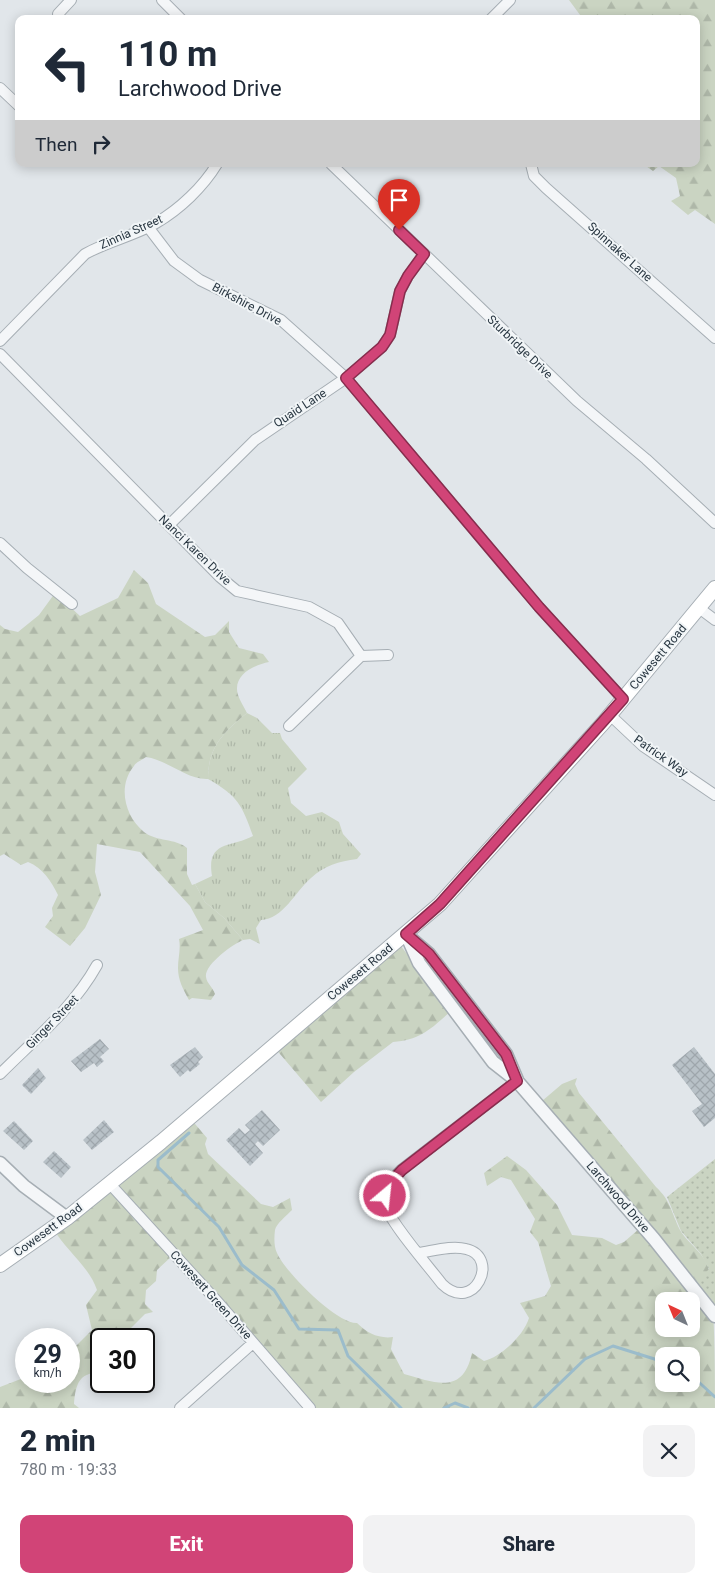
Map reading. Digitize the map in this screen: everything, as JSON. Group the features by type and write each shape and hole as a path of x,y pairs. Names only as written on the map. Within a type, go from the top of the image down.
{"main road":[{"name":"Cowesett Road","path":"0,1265 67,1218 110,1184 440,904 610,715 715,588"}],"street":[{"path":"58,14 71,0"},
{"path":"162,0 177,15"},
{"path":"495,15 510,0"},
{"path":"0,88 15,102"},
{"name":"Zinnia Street","path":"0,341 85,254 99,245 148,226 174,210 194,193 215,167"},
{"name":"Sturbridge Drive","path":"334,167 577,402 646,459 715,523"},
{"name":"Spinnaker Lane","path":"531,167 534,176 546,188 715,338"},
{"name":"Birkshire Drive","path":"148,226 174,261 200,280 281,320 346,378 539,607 623,699"},
{"name":"Quaid Lane","path":"168,525 255,440 346,378 382,347 390,335 400,291 424,254"},
{"name":"Nanci Karen Drive","path":"0,354 220,577 237,590 309,607 338,623 361,656"},
{"path":"0,543 27,568 72,604"},
{"path":"699,608 715,620"},
{"path":"289,726 361,656 388,654"},
{"name":"Patrick Way","path":"610,715 643,746 715,795"},
{"name":"Larchwood Drive","path":"406,934 419,962 493,1062 517,1081 654,1239 715,1316"},
{"name":"Ginger Street","path":"0,1074 55,1020 85,987 97,965"},
{"path":"419,1253 466,1249 478,1257 483,1271 482,1278 473,1289 467,1292 453,1292 442,1284 386,1209 385,1196 389,1184 402,1170 517,1081"},
{"path":"0,1163 24,1186 67,1218"},
{"name":"Cowesett Green Drive","path":"110,1184 310,1408"},
{"path":"180,1408 253,1342"}],"green space":[{"path":"569,0 715,0 715,224 695,210 688,215 671,201 680,196 676,178 660,167 700,167 700,15 580,15"},
{"path":"647,167 658,167 653,171"},
{"path":"134,570 148,583 156,604 205,637 215,635 229,621 229,632 239,648 263,654 269,662 251,668 238,682 238,695 247,713 218,741 211,758 208,779 193,776 146,757 135,765 126,783 125,792 128,810 137,826 149,835 187,848 187,874 192,885 195,884 205,902 224,918 243,940 214,961 207,972 206,977 215,994 211,1000 192,998 189,1000 181,984 178,972 179,939 203,930 190,906 140,852 97,844 95,872 101,895 85,928 70,946 45,927 53,916 52,908 58,895 46,876 28,862 21,865 4,854 0,856 0,625 5,629 18,632 39,615 55,593 80,616 118,598"},
{"path":"247,713 257,718 272,733 280,733 282,739 307,769 288,788 291,803 306,816 322,812 339,822 343,834 361,854 357,859 344,861 321,870 276,915 261,920 256,928 260,944 250,939 243,940 224,918 205,902 195,884 212,876 211,864 213,856 217,851 222,847 253,836 246,816 238,802 233,796 208,779 211,758 218,741"},
{"path":"397,941 451,1011 425,1033 411,1039 393,1042 354,1072 321,1102 274,1047"},
{"path":"577,1078 575,1084 579,1093 665,1197 680,1230 707,1264 714,1320 715,1408 310,1408 173,1255 157,1270 156,1281 146,1290 145,1304 153,1312 145,1314 131,1328 92,1328 86,1305 97,1290 88,1273 53,1228 190,1118 207,1138 205,1144 208,1154 261,1204 273,1207 290,1198 292,1210 275,1230 275,1245 282,1262 312,1296 337,1315 357,1323 374,1335 393,1337 391,1349 404,1374 447,1383 462,1375 468,1366 472,1353 484,1361 498,1355 511,1344 522,1331 529,1318 520,1303 545,1296 551,1286 538,1242 530,1232 535,1219 511,1180 501,1177 487,1186 484,1173 507,1156 526,1170 557,1205 572,1235 602,1238 616,1245 624,1242 640,1228 542,1101 562,1084"},
{"path":"715,1159 715,1317 700,1296 700,1292 697,1292 693,1286 709,1269 701,1254 681,1231 667,1197"},
{"path":"90,1332 90,1374 80,1380 80,1342"},
{"path":"15,1381 15,1393 76,1393 74,1404 79,1408 0,1408 0,1387"}],"building":[{"path":"100,1039 109,1049 100,1057 104,1061 97,1067 94,1063 81,1072 71,1061"},
{"path":"195,1047 203,1057 198,1062 200,1064 190,1072 188,1070 180,1077 170,1065"},
{"path":"694,1047 715,1074 715,1118 704,1127 692,1111 702,1104 672,1065"},
{"path":"38,1068 46,1078 31,1094 22,1085"},
{"path":"262,1110 280,1130 263,1146 258,1141 255,1144 263,1153 250,1166 226,1140 239,1128 245,1134 250,1130 245,1125"},
{"path":"104,1120 114,1132 92,1150 83,1140"},
{"path":"14,1121 33,1141 24,1150 3,1131"},
{"path":"54,1151 71,1167 61,1178 43,1162"}],"waterway":[{"path":"189,1133 158,1160 158,1167 219,1227 242,1265 274,1290 299,1329 338,1330 348,1356 401,1408"},
{"path":"534,1408 585,1359 613,1346 655,1359"},
{"path":"700,1383 715,1397"},
{"path":"444,1408 455,1403 468,1408"}],"route":[{"path":"385,1196 389,1184 397,1174 517,1081 506,1054 429,954 406,934 440,904 623,699 539,607 346,378 382,347 390,335 400,291 424,254 399,230"}]}
